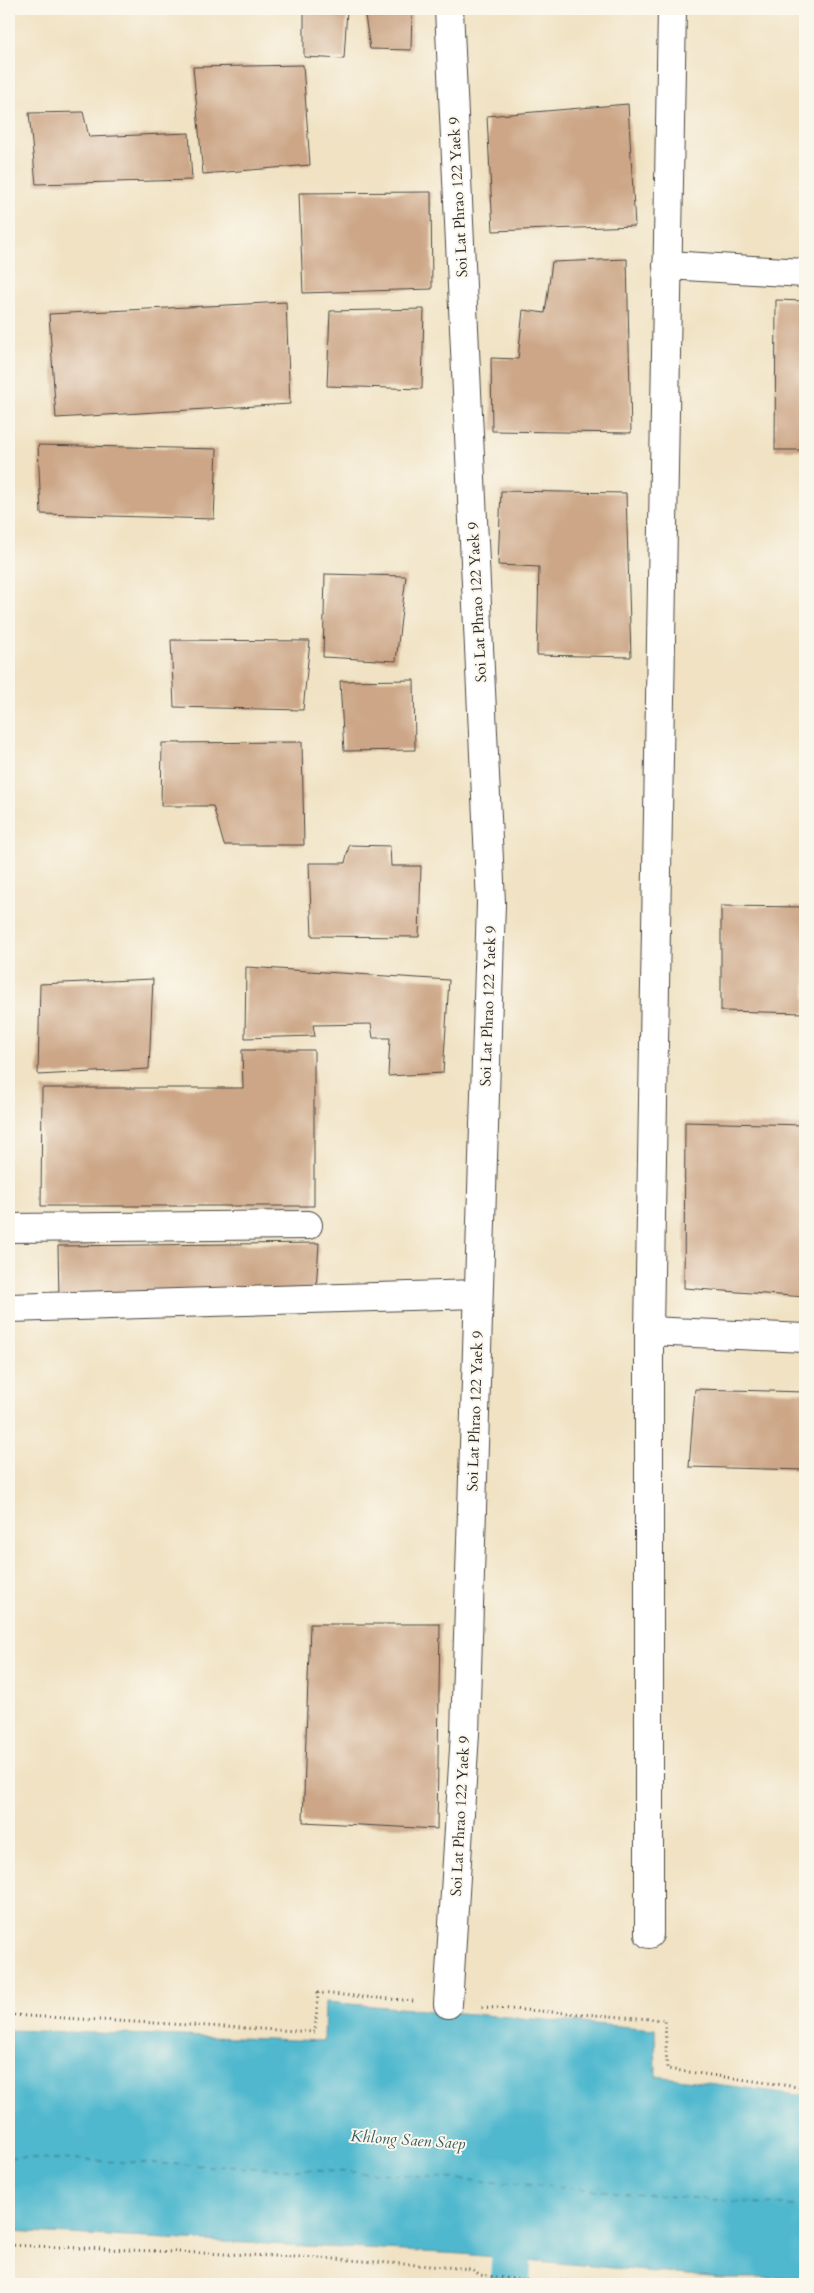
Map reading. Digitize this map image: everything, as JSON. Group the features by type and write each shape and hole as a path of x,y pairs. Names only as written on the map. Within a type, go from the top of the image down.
{"street":[{"name":"Soi Lat Phrao 122 Yaek 9","path":"448,2004 465,1733 491,903 449,9"},
{"path":"649,1934 649,1331 672,9"},
{"path":"667,265 805,273"},
{"path":"9,1228 308,1225"},
{"path":"9,1308 478,1294"},
{"path":"649,1331 805,1338"}],"path":[{"path":"9,2015 315,2032 318,1993 665,2020 667,2069 805,2088"},
{"path":"9,2245 321,2258 472,2268 480,2275 549,2283 558,2280 613,2284"}],"water":[{"name":"Khlong Saen Saep","path":"325,2002 655,2029 656,2076 805,2096 805,2278 720,2278 462,2254 9,2231 9,2030 324,2041"}],"building":[{"path":"304,9 347,9 344,59 304,57"},
{"path":"364,9 412,9 411,50 370,49"},
{"path":"303,65 310,165 203,174 193,67"},
{"path":"628,104 635,226 493,231 487,116"},
{"path":"83,112 89,137 189,133 192,180 36,184 29,113"},
{"path":"431,192 432,289 303,293 299,193"},
{"path":"627,259 631,433 492,431 491,358 518,359 523,310 545,313 552,262"},
{"path":"776,300 805,301 805,450 775,450"},
{"path":"286,302 290,404 56,418 49,314"},
{"path":"424,309 422,389 327,386 330,311"},
{"path":"38,445 217,449 214,519 41,514"},
{"path":"501,491 626,493 631,657 537,655 539,567 498,565"},
{"path":"325,574 406,576 396,661 323,657"},
{"path":"171,640 310,641 303,710 174,707"},
{"path":"414,680 415,750 344,751 340,681"},
{"path":"302,742 304,845 224,845 213,806 161,806 162,743"},
{"path":"349,845 390,846 391,866 421,866 419,937 312,936 309,863 345,863"},
{"path":"721,906 805,907 805,1013 721,1011"},
{"path":"246,967 449,980 443,1073 388,1076 390,1038 373,1038 371,1024 313,1025 315,1036 245,1038"},
{"path":"153,979 149,1069 38,1075 40,984"},
{"path":"242,1050 314,1050 314,1206 41,1206 42,1088 243,1088"},
{"path":"685,1122 805,1125 805,1297 684,1288"},
{"path":"319,1243 316,1290 59,1300 58,1246"},
{"path":"695,1389 805,1392 805,1470 689,1467"},
{"path":"310,1624 440,1624 437,1829 303,1822"}],"waterway":[{"path":"510,2284 514,2205"}],"ferry route":[{"path":"9,2157 393,2174 805,2207"}]}
